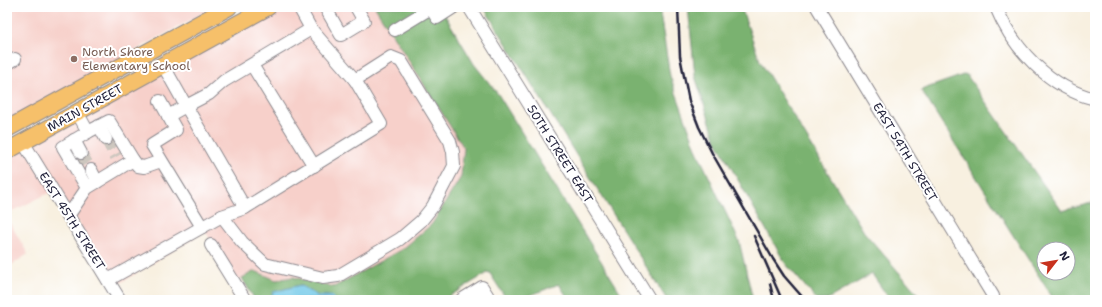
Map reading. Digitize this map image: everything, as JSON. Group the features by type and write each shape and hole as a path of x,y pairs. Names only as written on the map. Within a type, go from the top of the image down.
{"main road":[{"name":"MAIN STREET","path":"9,124 230,7"},
{"name":"MAIN STREET","path":"7,151 268,7"}],"street":[{"path":"108,280 222,216 245,208 381,124 355,80 311,29 299,7"},
{"path":"325,7 341,35 364,21 356,7"},
{"path":"395,30 431,8 437,18 454,7"},
{"name":"50TH STREET EAST","path":"469,7 650,300"},
{"name":"EAST 54TH STREET","path":"817,7 993,296"},
{"path":"996,7 1010,34 1023,52 1045,73 1073,90 1095,99"},
{"path":"168,116 209,94 224,81 311,29"},
{"path":"222,216 242,242 265,264 323,278 338,276 400,239 421,221 433,206 454,166 453,152 450,141 401,61 391,57 355,80"},
{"path":"163,65 245,208"},
{"path":"252,65 314,166"},
{"path":"160,101 176,130 152,145 202,227"},
{"path":"77,112 88,132"},
{"path":"92,185 63,147 109,121 138,166 144,167 161,161"},
{"path":"99,126 106,139"},
{"path":"74,140 81,153"},
{"name":"EAST 45TH STREET","path":"23,142 120,300"},
{"path":"68,216 92,185 119,162 133,160"},
{"path":"91,170 92,185"},
{"path":"211,245 245,300"},
{"path":"461,300 482,287 490,300"}],"shaded area":[{"name":"North Shore Elementary School","path":"7,7 214,7 7,121 7,20 9,18"},
{"path":"282,7 375,7 464,148 461,177 432,224 404,248 334,287 293,277 276,280 255,271 237,281 205,231 117,285 57,189 7,214 7,159"},
{"path":"7,218 28,254 7,268"}],"green space":[{"path":"375,7 440,7 474,64 498,94 625,300 569,300 559,284 518,300 507,300 489,272 443,300 334,300 332,296 318,296 300,285 270,299 271,300 255,300 242,278 255,271 276,280 293,277 334,287 404,248 432,224 461,177 464,148"},
{"path":"659,7 670,76 697,151 739,241 753,300 667,300 484,8"},
{"path":"688,7 741,7 760,61 864,232 923,300 890,300 872,274 826,300 817,300 785,263 716,141 695,76"},
{"path":"966,74 1062,211 1095,202 1095,300 1054,300 1042,281 1076,281 1076,241 1036,241 1036,272 921,90"}],"water":[{"path":"300,285 318,296 332,296 335,299 270,299 273,292"}],"tunnel":[{"path":"106,139 116,157"},
{"path":"81,153 91,170"}],"railway":[{"path":"678,7 680,56 689,101 699,127 712,153 773,259 784,276 805,300"},
{"path":"754,236 782,300"},
{"path":"770,284 774,300"}],"place":[{"name":"North Shore Elementary School","path":"74,59"}]}
